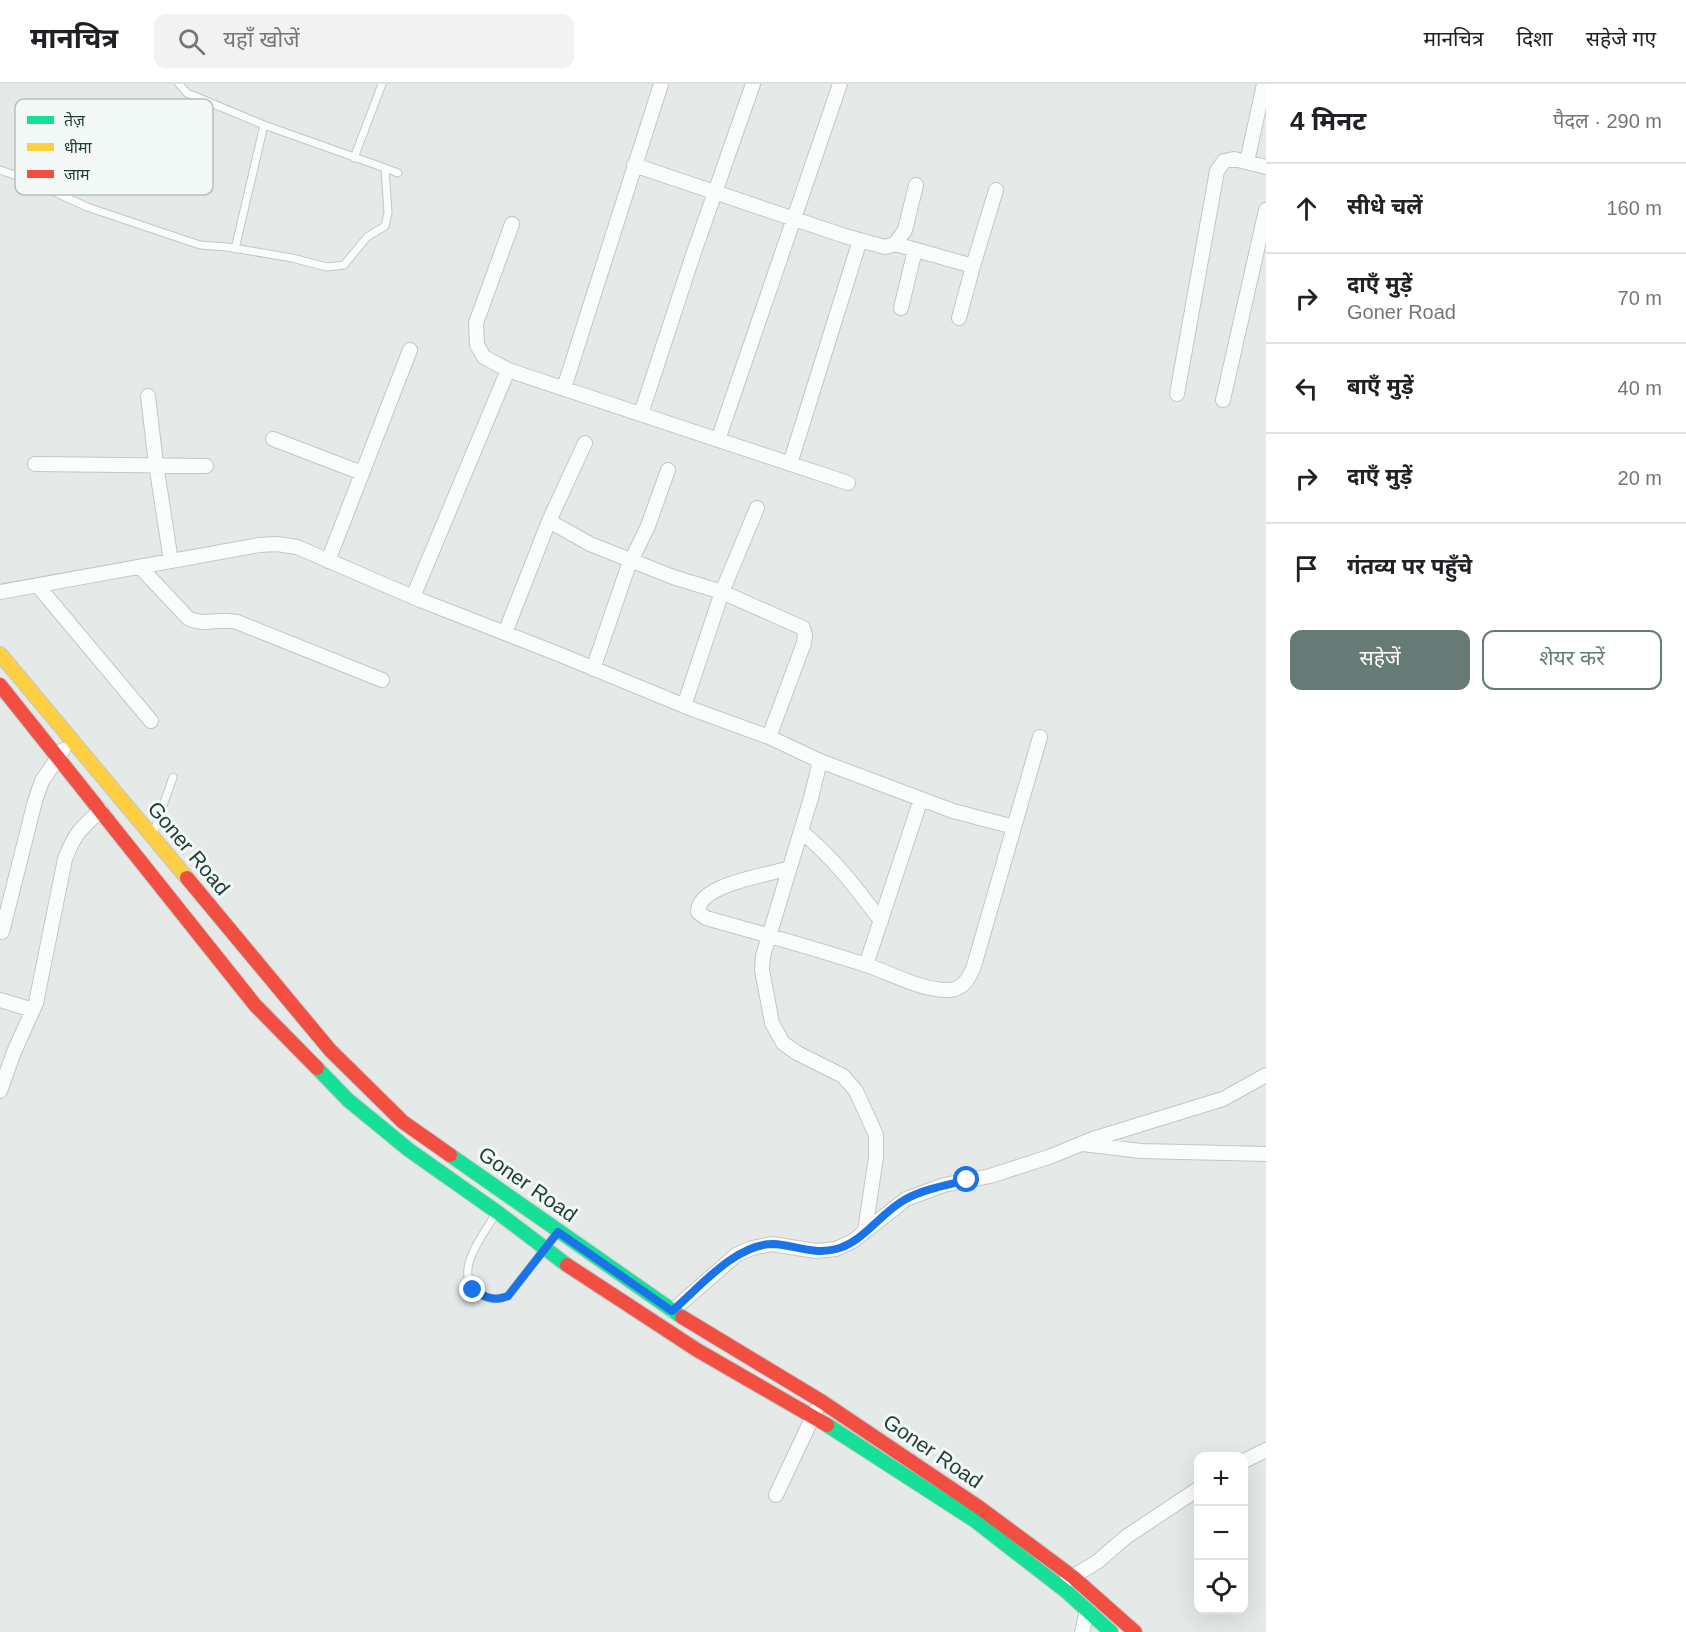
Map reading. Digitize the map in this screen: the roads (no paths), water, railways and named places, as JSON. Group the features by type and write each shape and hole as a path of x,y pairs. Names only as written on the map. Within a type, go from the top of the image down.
{"street":[{"path":"564,388 661,84"},
{"path":"641,414 753,84"},
{"path":"718,440 840,84"},
{"path":"1247,162 1264,84"},
{"path":"1177,394 1217,171 1224,161 1234,159 1266,167"},
{"path":"634,165 860,240 885,247 895,244 973,266"},
{"path":"895,244 905,230 916,185"},
{"path":"959,318 996,190"},
{"path":"1223,400 1266,210"},
{"path":"512,224 476,323 477,345 484,357 508,370 848,483"},
{"path":"790,464 860,240"},
{"path":"901,308 915,250"},
{"path":"328,561 410,351"},
{"path":"413,597 508,370"},
{"path":"148,396 171,561"},
{"path":"273,439 362,473"},
{"path":"505,633 549,521 585,443"},
{"path":"34,464 206,466"},
{"path":"593,669 632,560 648,526 668,470"},
{"path":"684,706 722,592 757,508"},
{"path":"549,521 590,544 674,577 722,592 803,628 804,643 769,737"},
{"path":"0,592 260,545 277,544 297,547 413,597 684,706 769,737 820,761 953,811 1014,827"},
{"path":"140,567 188,618 197,623 227,619 237,622 382,680"},
{"path":"38,586 151,721"},
{"name":"Goner Road","path":"0,654 152,836 266,996 348,1100 410,1150 497,1212 545,1250 697,1350 813,1416 974,1520 1058,1586 1111,1632"},
{"name":"Goner Road","path":"0,685 212,953 330,1050 403,1122 672,1311 821,1401 980,1508 1073,1577 1135,1632"},
{"path":"789,868 715,889 702,898 698,912 706,918 866,965 930,988 950,990 960,988 967,981 974,966 1040,737"},
{"path":"2,932 35,801 42,782 71,739"},
{"path":"820,761 763,956 762,970 772,1023 783,1043 843,1077 856,1090 876,1135 876,1157 865,1231"},
{"path":"866,965 921,799"},
{"path":"0,1091 14,1052 36,1003 65,859 80,828 101,810"},
{"path":"801,831 828,854 847,875 881,921"},
{"path":"0,1000 33,1010"},
{"path":"672,1311 736,1255 752,1248 772,1244 816,1251 836,1249 853,1241 906,1199 944,1185 990,1176 1132,1126 1223,1099 1266,1075"},
{"path":"1080,1144 1141,1151 1266,1154"},
{"path":"776,1495 821,1401"},
{"path":"1248,1459 1266,1450"},
{"path":"1058,1586 1097,1562 1126,1537 1194,1492"},
{"path":"1082,1632 1087,1611"}],"lane":[{"path":"179,84 187,93 201,99"},
{"path":"354,158 382,84"},
{"path":"213,104 264,125 398,173"},
{"path":"235,249 264,125"},
{"path":"61,195 132,224 200,245 292,258 327,267 344,265 359,246 385,225 388,213 385,168"},
{"path":"0,171 15,176"},
{"path":"152,836 173,777"},
{"path":"508,1197 472,1255 467,1268 468,1280 473,1290 487,1298 500,1299 508,1296 558,1232"}]}
